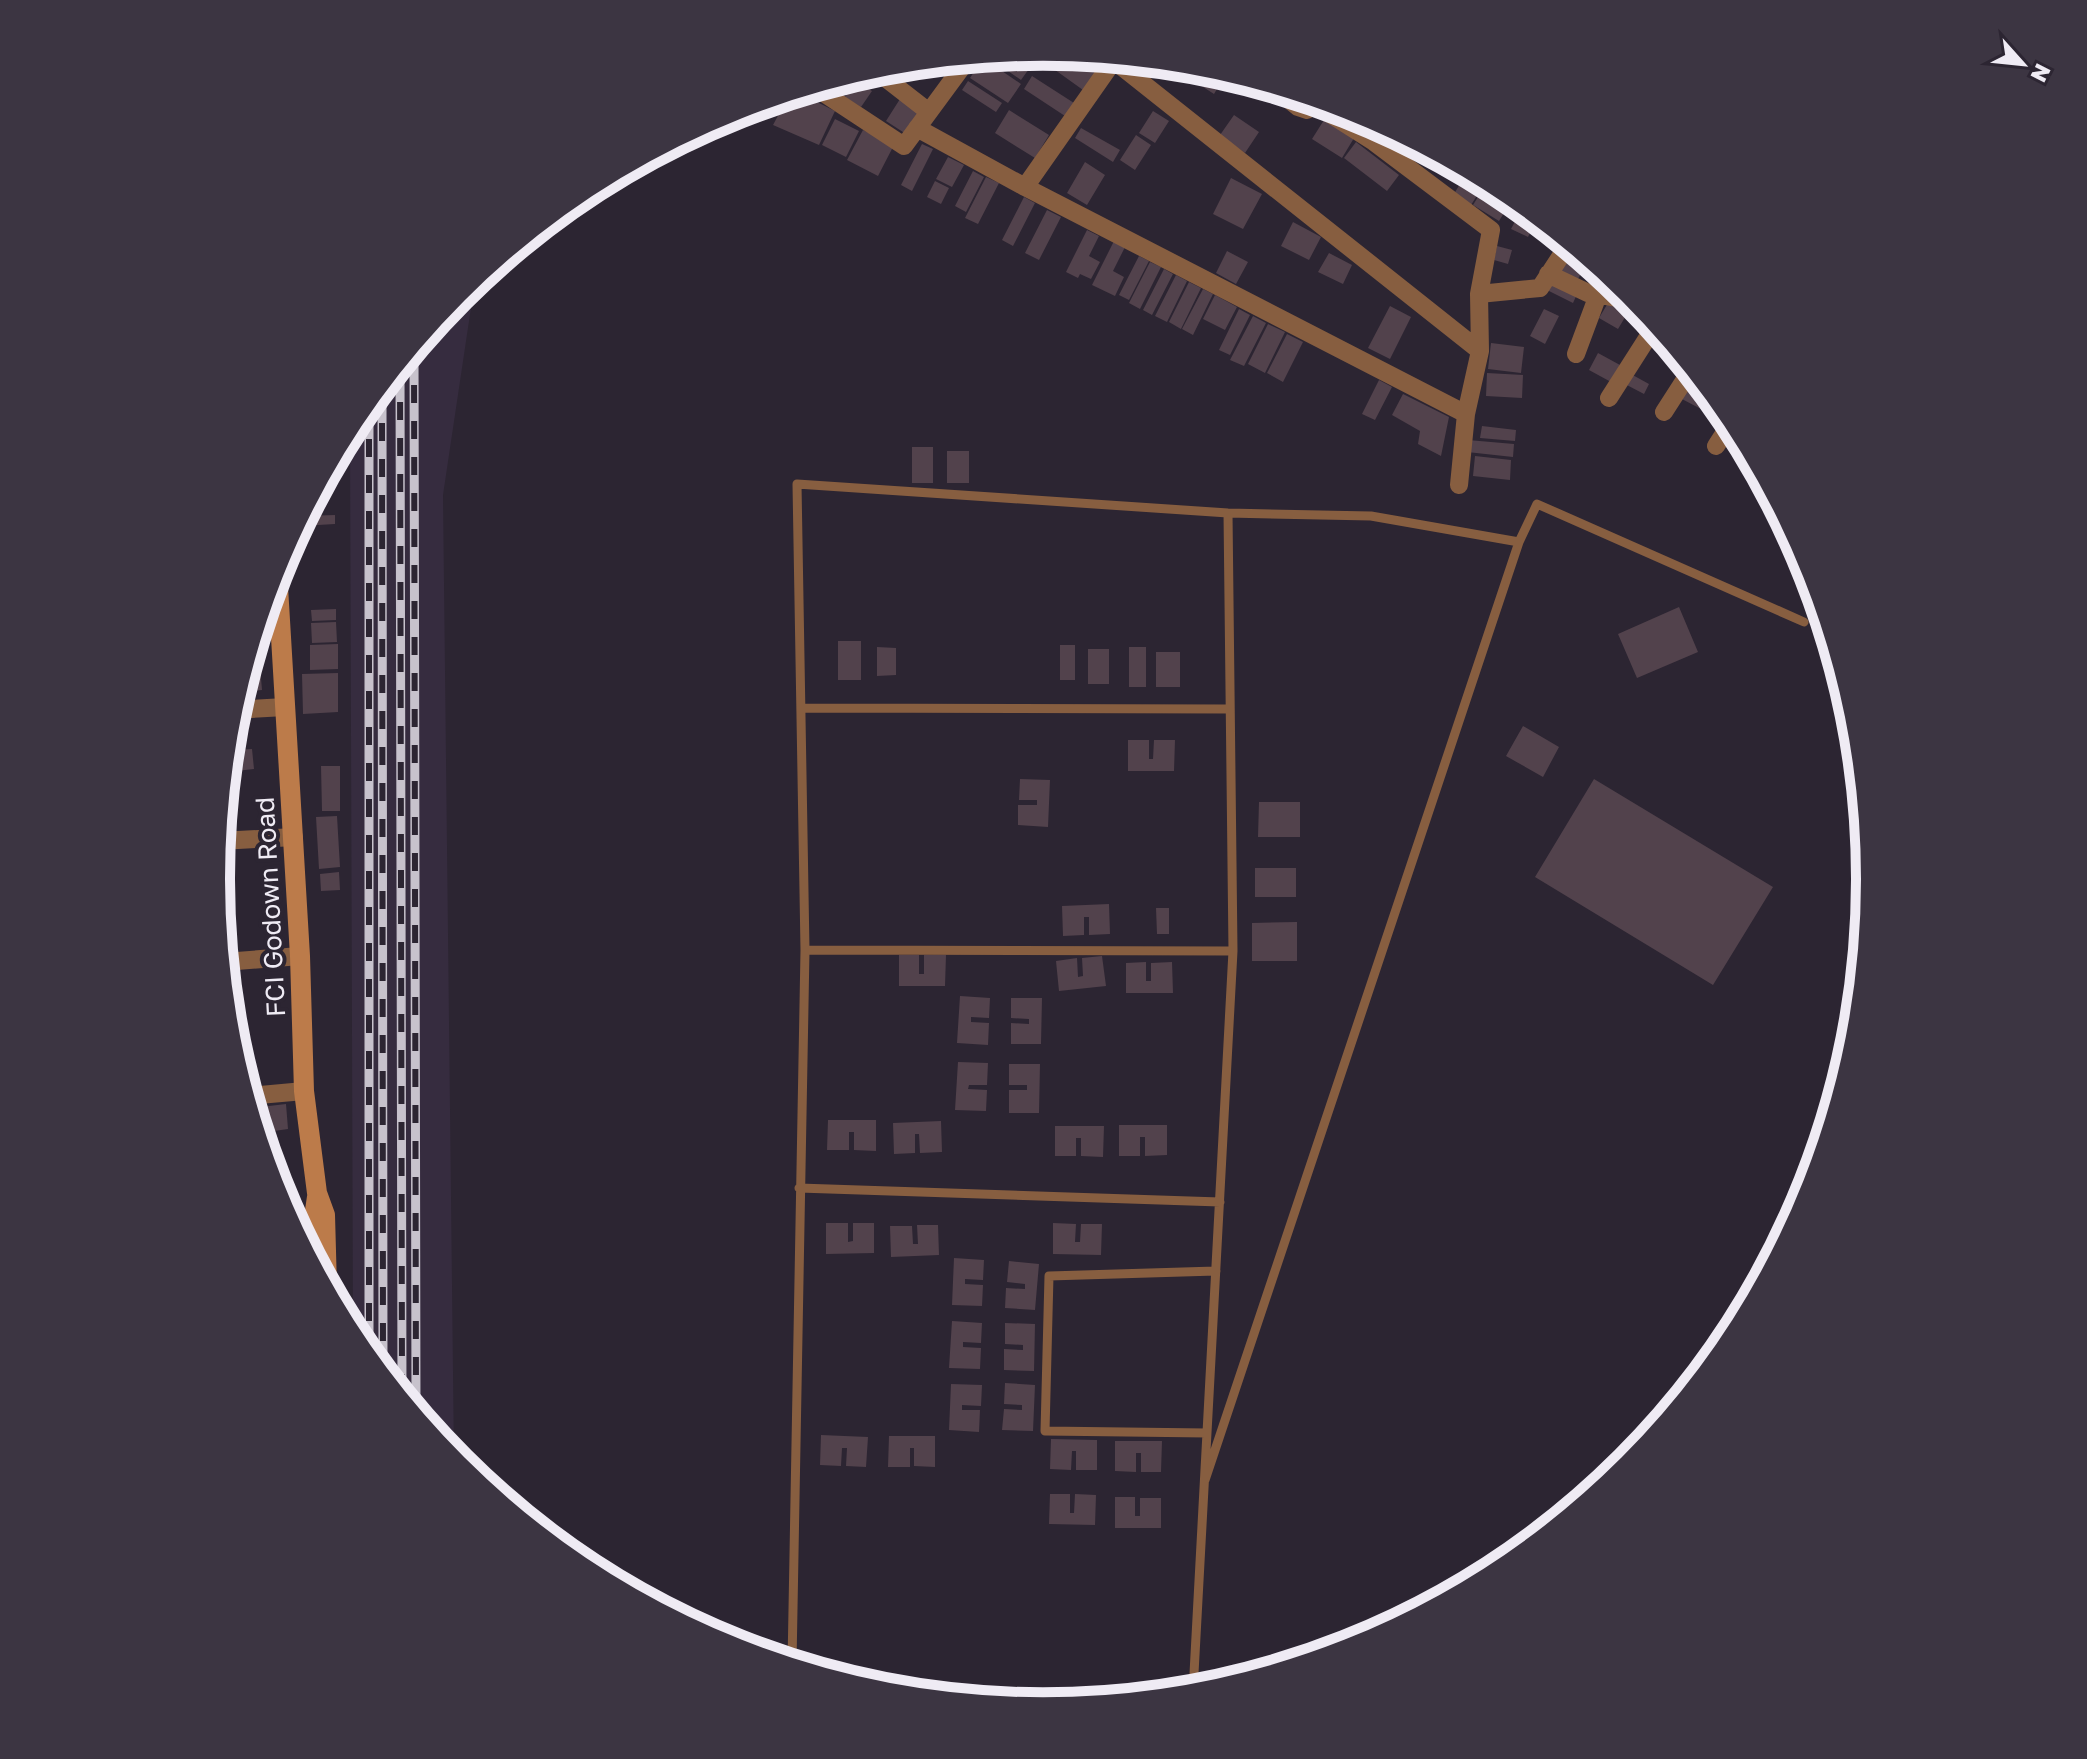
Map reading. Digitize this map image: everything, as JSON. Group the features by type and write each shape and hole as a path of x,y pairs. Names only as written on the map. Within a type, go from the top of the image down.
{"street":[{"path":"1025,187 1107,69"},
{"path":"831,95 904,146 959,71"},
{"path":"1127,71 1480,351"},
{"path":"889,81 929,112"},
{"path":"917,128 1025,187 1466,414"},
{"path":"1389,144 1491,230 1479,294 1480,351 1466,414 1459,485"},
{"path":"1479,294 1540,288 1562,253"},
{"path":"1548,274 1588,293 1612,297"},
{"path":"1576,354 1602,288"},
{"path":"1609,398 1649,336"},
{"path":"1664,412 1685,379"},
{"path":"1716,446 1724,434"},
{"name":"FCI Godown Road","path":"278,605 294,837 304,1091 317,1193 327,1227 327,1263"},
{"path":"249,709 285,707"},
{"path":"231,840 294,837"},
{"path":"235,961 300,956"},
{"path":"259,1095 304,1091"},
{"name":"FCI Godown Road","path":"309,1228 317,1193"}],"lane":[{"path":"792,1653 805,950 797,484 1228,513 1371,516 1519,542"},
{"path":"1205,1480 1519,542 1537,504 1804,622"},
{"path":"1194,1678 1233,951 1228,513"},
{"path":"801,708 1230,709"},
{"path":"805,950 1233,951"},
{"path":"799,1188 1220,1202"},
{"path":"1207,1433 1045,1431 1049,1276 1216,1271"}],"shaded area":[{"path":"472,300 443,495 454,1440 398,1375 353,1308 350,455 398,384"}],"building":[{"path":"1031,66 1021,80 1003,68"},
{"path":"1050,66 1098,68 1083,90"},
{"path":"997,68 1021,84 1008,103 970,78 976,69"},
{"path":"1032,76 1074,103 1065,116 1024,89"},
{"path":"968,81 1002,103 996,112 962,90"},
{"path":"1202,82 1219,86 1214,94 1200,85"},
{"path":"865,87 872,91 861,107 845,97 850,90"},
{"path":"900,99 920,113 906,134 886,121"},
{"path":"813,100 835,111 819,145 773,125 781,109"},
{"path":"1009,110 1049,135 1035,158 995,133"},
{"path":"1153,111 1169,121 1155,143 1139,133"},
{"path":"1234,115 1259,132 1245,153 1220,135"},
{"path":"835,119 859,131 846,157 822,145"},
{"path":"1324,120 1354,138 1342,158 1312,139"},
{"path":"1081,128 1120,150 1113,162 1075,138"},
{"path":"863,130 894,145 878,176 847,160"},
{"path":"1136,135 1151,145 1135,170 1120,160"},
{"path":"1356,142 1399,175 1387,191 1344,158"},
{"path":"922,144 933,149 912,191 901,185"},
{"path":"948,157 964,165 952,187 936,179"},
{"path":"1085,162 1105,175 1087,205 1067,193"},
{"path":"973,171 984,177 966,212 955,206"},
{"path":"986,177 999,183 978,224 965,218"},
{"path":"1231,178 1262,194 1243,229 1213,214"},
{"path":"935,181 949,188 941,204 927,197"},
{"path":"1461,182 1479,193 1471,205 1454,194"},
{"path":"1480,194 1506,210 1499,221 1473,205"},
{"path":"1024,197 1035,203 1013,246 1002,240"},
{"path":"1047,210 1061,217 1039,260 1025,253"},
{"path":"1517,218 1532,229 1528,237 1511,229"},
{"path":"1293,222 1321,237 1309,260 1281,246"},
{"path":"1087,230 1099,236 1089,256 1100,262 1091,279 1080,274 1078,278 1066,272"},
{"path":"1114,241 1125,247 1113,271 1124,277 1115,296 1092,285"},
{"path":"1497,246 1512,250 1508,264 1494,260"},
{"path":"1227,251 1248,262 1236,284 1216,273"},
{"path":"1329,253 1352,265 1343,284 1318,272"},
{"path":"1139,256 1149,261 1129,300 1119,295"},
{"path":"1567,257 1583,270 1574,286 1556,275"},
{"path":"1150,262 1161,267 1140,309 1129,303"},
{"path":"1164,269 1173,274 1152,315 1143,310"},
{"path":"1176,275 1187,281 1167,322 1155,316"},
{"path":"1553,277 1579,290 1573,303 1547,290"},
{"path":"1189,282 1201,288 1181,329 1169,322"},
{"path":"1203,289 1213,294 1193,335 1182,329"},
{"path":"1215,295 1237,307 1225,330 1203,319"},
{"path":"1608,303 1627,314 1618,329 1599,318"},
{"path":"1390,306 1411,317 1390,359 1368,348"},
{"path":"1239,309 1250,315 1230,355 1219,350"},
{"path":"1544,309 1559,316 1545,344 1530,336"},
{"path":"1253,316 1266,323 1244,366 1230,360"},
{"path":"1268,324 1285,332 1265,373 1248,364"},
{"path":"1287,334 1303,342 1283,382 1267,373"},
{"path":"1491,343 1524,347 1521,373 1488,369"},
{"path":"1598,353 1620,365 1611,382 1589,370"},
{"path":"1487,373 1523,375 1522,398 1486,396"},
{"path":"1629,373 1649,384 1644,394 1623,383"},
{"path":"1379,380 1392,387 1375,420 1362,414"},
{"path":"1687,387 1703,405 1701,409 1680,398"},
{"path":"1403,394 1449,417 1441,456 1418,444 1420,431 1392,415"},
{"path":"1482,426 1516,430 1515,441 1480,438"},
{"path":"1468,440 1514,444 1513,457 1467,452"},
{"path":"912,447 933,447 933,483 912,483"},
{"path":"947,451 969,451 969,483 947,483"},
{"path":"1475,456 1511,460 1510,480 1473,476"},
{"path":"335,515 335,524 312,525 316,516"},
{"path":"1679,607 1698,652 1637,678 1618,634"},
{"path":"336,609 336,620 312,621 311,610"},
{"path":"336,622 337,642 312,643 311,623"},
{"path":"838,641 861,641 861,680 838,680"},
{"path":"338,644 338,669 310,670 310,645"},
{"path":"1060,645 1075,645 1075,680 1060,680"},
{"path":"877,647 896,648 896,675 877,676"},
{"path":"1129,647 1146,647 1146,687 1129,687"},
{"path":"1088,649 1109,649 1109,684 1088,684"},
{"path":"1156,652 1180,652 1180,687 1156,687"},
{"path":"260,663 262,690 253,691"},
{"path":"338,673 338,712 303,714 302,674"},
{"path":"1523,726 1559,747 1543,777 1506,756"},
{"path":"1128,740 1149,740 1149,759 1153,759 1154,740 1175,740 1174,771 1128,771"},
{"path":"252,749 254,769 237,771 241,750"},
{"path":"321,766 340,766 340,811 322,811"},
{"path":"1020,779 1050,780 1048,827 1018,825 1018,805 1037,805 1037,800 1019,800"},
{"path":"1594,779 1773,887 1713,985 1535,877"},
{"path":"1259,802 1300,802 1300,837 1258,837"},
{"path":"337,816 340,867 319,869 316,817"},
{"path":"1255,868 1296,868 1296,897 1255,897"},
{"path":"339,872 340,890 321,891 320,874"},
{"path":"1109,904 1110,934 1089,935 1089,917 1084,917 1084,935 1063,936 1062,906"},
{"path":"1156,908 1169,908 1169,934 1157,934"},
{"path":"1297,922 1297,961 1252,961 1252,923"},
{"path":"899,955 919,955 919,974 924,974 924,955 946,955 945,986 899,986"},
{"path":"1102,956 1106,986 1059,991 1056,961 1077,958 1078,977 1083,976 1082,958"},
{"path":"1146,962 1146,981 1151,981 1151,963 1172,962 1173,993 1126,993 1126,963"},
{"path":"960,996 990,998 989,1018 971,1017 971,1022 989,1023 988,1045 957,1043"},
{"path":"1011,998 1042,998 1041,1044 1011,1044 1011,1023 1029,1024 1029,1019 1011,1018"},
{"path":"958,1062 988,1063 987,1085 969,1085 968,1089 987,1090 986,1111 955,1110"},
{"path":"1009,1064 1040,1064 1039,1113 1009,1113 1009,1090 1027,1090 1027,1085 1009,1085"},
{"path":"286,1104 288,1129 270,1132 263,1107"},
{"path":"828,1120 876,1120 876,1151 854,1150 854,1132 849,1132 849,1150 827,1150"},
{"path":"941,1121 942,1152 920,1153 919,1134 915,1134 915,1153 894,1154 893,1123"},
{"path":"1119,1125 1167,1125 1167,1155 1145,1156 1145,1137 1140,1137 1140,1156 1119,1156"},
{"path":"1055,1126 1104,1126 1103,1157 1081,1156 1081,1138 1076,1138 1076,1156 1055,1156"},
{"path":"826,1223 848,1223 848,1242 853,1241 853,1223 874,1223 874,1253 826,1254"},
{"path":"1053,1223 1076,1224 1075,1242 1080,1242 1081,1224 1102,1224 1101,1255 1053,1254"},
{"path":"917,1225 938,1225 939,1255 891,1257 890,1226 912,1226 913,1244 918,1244"},
{"path":"954,1258 984,1260 983,1280 965,1279 965,1284 983,1285 982,1306 952,1305"},
{"path":"1009,1261 1039,1264 1035,1310 1005,1308 1006,1288 1025,1289 1025,1284 1007,1282"},
{"path":"952,1321 982,1323 981,1343 963,1342 963,1347 981,1348 980,1369 949,1368"},
{"path":"1005,1323 1035,1324 1034,1371 1004,1370 1004,1349 1023,1350 1023,1345 1005,1344"},
{"path":"1005,1383 1035,1385 1033,1431 1002,1430 1004,1409 1022,1410 1022,1405 1004,1404"},
{"path":"951,1384 982,1385 981,1406 962,1405 962,1410 980,1410 979,1432 949,1430"},
{"path":"821,1435 868,1437 866,1467 846,1466 847,1448 842,1448 841,1466 820,1465"},
{"path":"889,1436 935,1436 935,1467 914,1466 914,1448 910,1448 910,1467 888,1467"},
{"path":"1051,1439 1097,1440 1097,1470 1076,1470 1076,1451 1072,1451 1071,1470 1050,1469"},
{"path":"1115,1441 1162,1441 1161,1472 1141,1472 1141,1453 1136,1453 1136,1472 1115,1471"},
{"path":"1050,1494 1070,1494 1070,1513 1074,1513 1075,1494 1096,1495 1095,1525 1049,1524"},
{"path":"1115,1497 1135,1497 1135,1516 1140,1516 1140,1498 1161,1498 1161,1528 1115,1528"}],"railway":[{"path":"414,365 416,1397"},
{"path":"400,382 402,1380"},
{"path":"382,407 383,1354"},
{"path":"369,425 369,1334"}]}
